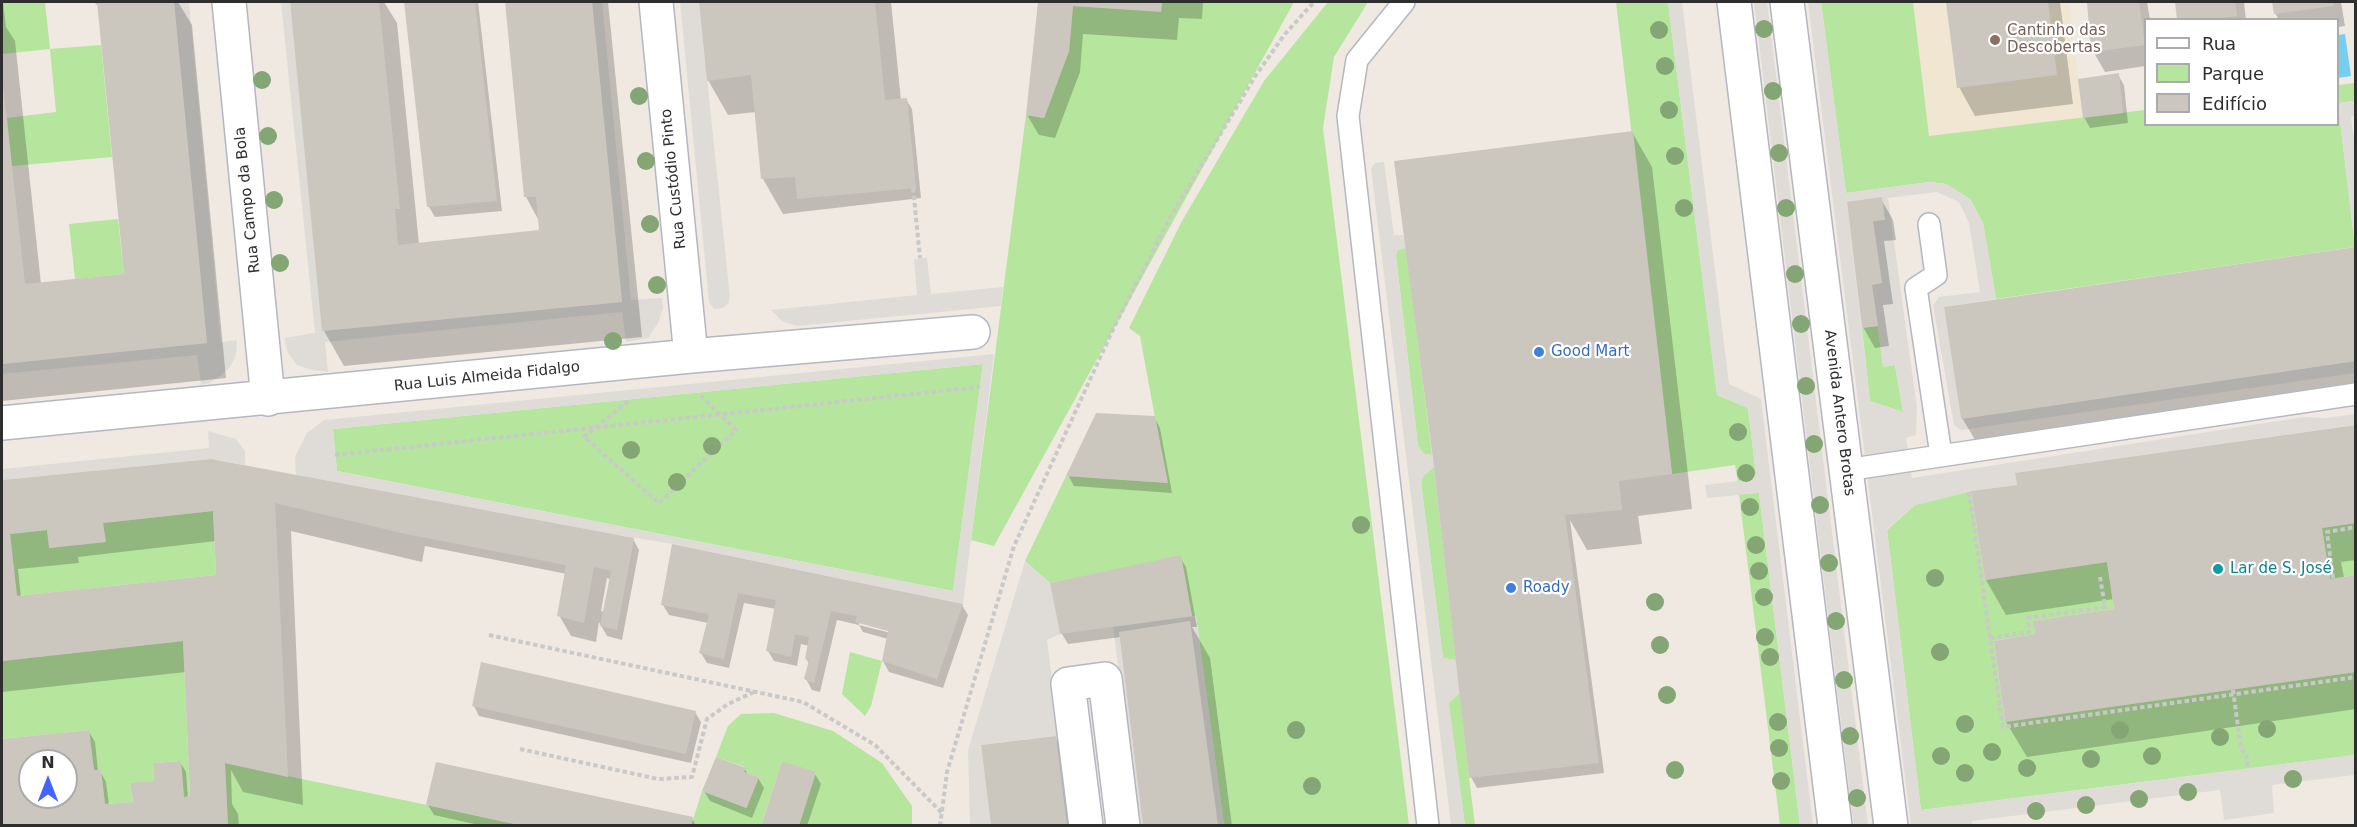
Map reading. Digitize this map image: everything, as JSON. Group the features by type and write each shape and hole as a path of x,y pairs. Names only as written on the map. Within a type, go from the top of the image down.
{"street":[{"name":"Rua Campo da Bola","path":"229,2 268,399"},
{"name":"Rua Custódio Pinto","path":"656,2 692,356"},
{"path":"1734,2 1835,825"},
{"name":"Avenida Antero Brotas","path":"1787,2 1891,825"},
{"name":"Rua Luis Almeida Fidalgo","path":"2,423 268,399 692,356 973,332"},
{"path":"1086,825 1068,684 1105,679 1124,825"}],"lane":[{"path":"1404,2 1357,60 1348,116 1428,825"},
{"path":"1929,224 1936,275 1916,288 1941,455"},
{"path":"1846,470 2355,394"}],"path":[{"path":"940,825 947,772 1014,546 1115,325 1172,214 1256,75 1286,34 1314,2"},
{"path":"913,188 920,258"},
{"path":"335,455 980,387"},
{"path":"630,399 584,437 659,503 736,430 697,392"},
{"path":"1969,492 2003,727 2233,692 2355,677"},
{"path":"2333,578 2327,532 2355,528"},
{"path":"1990,638 2029,632 2028,618 2105,607 2100,577"},
{"path":"489,635 803,702 875,745 943,814"},
{"path":"520,749 658,779 692,777 707,719 728,704 755,692"},
{"path":"2233,692 2241,749 2246,753 2248,769"}],"shaded area":[{"path":"174,2 189,2 221,342 237,340 236,355 230,367 220,376 201,385 197,355 2,374 2,364 207,343"},
{"path":"281,2 290,2 323,331 622,302 592,2 602,2 631,300 662,298 663,308 658,323 648,338 626,342 622,312 325,342 328,372 297,365 288,353 284,338 315,333"},
{"path":"680,2 699,2 730,297 728,304 723,308 714,309 709,302"},
{"path":"1668,2 1682,2 1729,384 1761,399 1813,825 1800,825 1759,493 1707,498 1705,485 1746,480 1756,474 1748,408 1717,395"},
{"path":"1754,2 1767,2 1868,825 1854,825 1852,813"},
{"path":"1808,2 1821,2 1846,193 1929,182 1946,184 1970,199 1983,223 1996,299 1944,307 1961,419 2355,361 2355,373 1961,430 1954,425 1933,305 1939,297 1980,292 1969,223 1959,202 1937,192 1888,198 1917,408 1916,435 1906,438 1912,478 2304,417 2326,418 2355,414 2355,425 2015,473 2017,485 1971,491 1915,505 1887,529 1921,810 2355,755 2355,775 2272,785 2274,813 2224,820 2220,790 1972,821 1972,825 1911,825","holes":["1847,203 1885,219 1873,221 1882,283 1872,285 1883,367 1895,365 1903,412 1870,401"]},
{"name":"Cantinho das Descobertas","path":"1913,2 2069,2 2083,118 1928,136"},
{"path":"2355,101 2355,116 2351,117 2356,155 2355,247 2339,111 2339,103"},
{"path":"1384,162 1394,235 1403,235 1406,248 1398,250 1396,256 1418,446 1424,454 1432,455 1434,467 1423,476 1421,483 1443,658 1456,660 1460,693 1449,703 1465,825 1451,825 1371,168 1375,163"},
{"path":"927,258 931,294 1003,287 1001,306 797,326 782,321 771,310 917,295 914,260"},
{"path":"994,354 963,604 672,544 296,476 295,457 307,433 324,420","holes":["983,364 953,591 337,471 333,429"]},
{"path":"208,431 236,439 245,451 245,465 210,459 2,480 2,469 209,448"},
{"path":"1025,561 1050,583 1060,634 1047,640 1070,825 1067,825 1055,736 981,745 991,825 970,825 968,750"},
{"path":"1196,616 1224,825 1218,825 1190,621 1119,632 1143,825 1139,825 1113,627"}],"green space":[{"path":"2,2 45,2 50,49 2,54"},
{"path":"1162,2 1294,2 994,546 971,540 1026,115 1044,118 1069,51 1073,6 1161,11"},
{"path":"1328,2 1368,2 1334,57 1323,128 1409,825 1224,825 1196,616 1192,616 1181,556 1050,583 1025,561 1066,476 1167,483 1140,336 1129,328 1182,221 1264,81"},
{"path":"1616,2 1668,2 1717,395 1748,408 1756,474 1746,480 1738,482 1735,465 1672,474"},
{"path":"1821,2 1913,2 1929,136 2144,110 2144,126 2339,126 2339,111 2355,247 1996,299 1983,223 1970,199 1946,184 1929,182 1846,193"},
{"path":"101,45 112,157 12,166 7,118 56,112 50,49"},
{"path":"2355,83 2355,101 2339,103 2339,85"},
{"path":"118,219 124,274 75,279 69,224"},
{"path":"1406,248 1432,455 1424,454 1418,446 1396,256 1397,250"},
{"path":"1878,326 1883,366 1895,365 1903,412 1870,401 1862,328"},
{"path":"983,364 953,591 337,471 333,429"},
{"path":"1434,467 1456,660 1443,658 1421,482 1423,476"},
{"path":"1971,491 1985,580 2107,562 2114,609 2034,621 2035,634 1994,641 2005,722 2355,672 2355,755 1921,810 1887,530 1915,505"},
{"path":"1759,493 1800,825 1780,825 1739,494"},
{"path":"213,511 216,575 17,596 10,534 47,530 50,548 105,542 103,523"},
{"path":"2355,523 2355,575 2330,579 2322,528"},
{"path":"183,641 190,796 184,797 181,761 153,763 154,781 130,784 133,802 105,804 101,770 94,770 89,730 2,739 2,661"},
{"path":"850,652 882,661 871,706 865,716 842,694"},
{"path":"1460,693 1475,825 1465,825 1448,702"},
{"path":"774,713 833,731 882,763 912,806 912,825 799,825 816,773 782,761 761,825 691,826 702,791 747,808 759,777 744,772 745,767 716,757 728,726 741,714"},
{"path":"225,763 331,785 523,825 228,825"}],"water":[{"path":"2345,34 2351,76 2339,78 2339,35"}],"building":[{"path":"97,2 174,2 207,343 2,364 2,77 25,284 124,274"},
{"path":"290,2 379,2 400,209 395,209 398,245 539,230 536,197 524,197 505,2 592,2 622,302 322,331"},
{"path":"404,2 475,2 497,201 427,207"},
{"path":"699,2 875,2 885,100 907,98 916,188 797,199 795,177 761,179 751,75 707,81"},
{"path":"1038,2 1162,2 1161,12 1073,6 1069,51 1044,118 1026,115"},
{"path":"1946,2 2048,2 2057,75 1957,88"},
{"path":"2087,2 2139,2 2144,45 2091,52"},
{"path":"2175,2 2235,2 2237,16 2177,18"},
{"path":"2272,2 2333,2 2334,6 2274,14"},
{"path":"2119,73 2123,113 2083,118 2078,79"},
{"name":"Good Mart","path":"1633,131 1672,474 1619,481 1622,510 1565,515 1599,763 1469,778 1434,467 1394,161"},
{"path":"1882,197 1885,220 1873,221 1882,283 1872,285 1878,326 1862,328 1847,202"},
{"path":"2356,247 2356,361 1961,419 1944,307"},
{"path":"1096,413 1155,416 1168,483 1066,476"},
{"name":"Lar de S. José","path":"2356,425 2356,523 2322,528 2330,579 2356,575 2356,672 2005,722 1994,641 2035,634 2033,621 2114,609 2107,562 1985,580 1971,491 2017,485 2015,473"},
{"path":"211,459 634,538 617,630 600,626 611,571 594,567 584,623 557,616 566,565 406,534 275,503 288,777 225,763 228,826 2,826 2,739 89,730 94,770 101,770 105,804 133,802 130,783 154,781 153,763 181,761 184,797 190,796 183,641 2,661 2,480","holes":["213,511 216,575 17,596 10,534 47,530 49,548 106,542 103,523"]},
{"path":"672,544 963,604 937,679 882,661 888,631 855,622 857,616 831,611 814,683 804,679 809,660 805,659 809,637 795,634 791,657 766,651 776,600 738,593 724,659 699,653 709,614 661,605"},
{"path":"1181,555 1192,616 1060,634 1050,583"},
{"path":"1190,621 1218,826 1143,826 1119,632"},
{"path":"481,662 696,711 686,754 472,706"},
{"path":"1056,736 1067,826 991,826 981,745"},
{"path":"716,757 746,768 744,772 759,777 746,808 702,791"},
{"path":"782,761 816,772 799,826 761,826"},
{"path":"436,762 693,817 691,826 523,826 426,805"}],"place":[{"name":"Cantinho das Descobertas","path":"1995,40"},
{"name":"Good Mart","path":"1539,352"},
{"name":"Lar de S. José","path":"2218,569"},
{"name":"Roady","path":"1511,588"}]}
